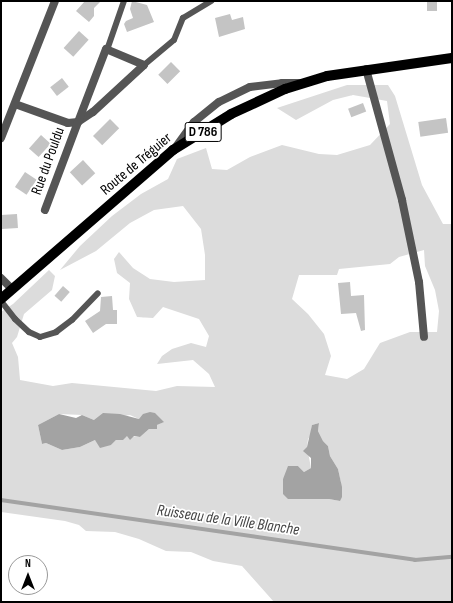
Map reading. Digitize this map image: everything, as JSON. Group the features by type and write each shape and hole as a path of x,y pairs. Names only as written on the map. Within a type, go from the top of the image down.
{"main road":[{"name":"Route de Tréguier","path":"1,300 173,150 231,114 266,97 327,76 366,69 452,58"}],"street":[{"path":"1,138 55,1"},
{"path":"15,104 68,124 78,122 93,112 144,65 107,50"},
{"name":"Rue du Pouldu","path":"45,210 107,50"},
{"path":"366,69 402,200 419,282 424,337"},
{"path":"173,150 194,122 219,102 250,87 282,83 304,83"},
{"path":"1,278 12,290"}],"lane":[{"path":"107,50 124,1"},
{"path":"144,65 174,40 182,18 211,1"},
{"path":"1,300 15,320 29,332 40,337 56,332 72,320 98,293"}],"shaded area":[{"path":"347,85 388,85 395,96 422,185 443,224 452,224 452,602 274,602 242,566 213,561 191,552 166,551 139,539 115,532 86,531 79,525 65,521 1,512 1,312 13,304 49,270 55,276 52,290 24,314 17,337 12,343 18,357 20,380 53,386 72,383 156,391 177,386 215,387 209,374 193,360 157,364 162,356 172,349 191,343 206,347 209,336 199,319 163,307 153,318 137,317 129,299 130,283 117,273 114,259 119,252 133,268 150,279 174,282 205,280 205,255 201,229 183,206 154,210 130,223 96,251 60,270 80,246 112,216 141,194 168,179 177,159 206,148 212,169 227,170 250,157 282,145 319,154 337,155 370,145 390,124 387,101 353,95 333,100 296,120 277,108","holes":["424,250 425,266 435,290 439,311 437,332 410,332 380,343 364,369 347,379 325,375 331,356 324,334 308,314 292,299 299,275 337,275 339,269 390,264 399,257","59,414 82,415 94,420 130,415 139,419 163,422 149,429 140,437 127,436 116,440 111,445 95,440 80,447 62,450 46,443 42,444 38,425","319,423 318,431 323,441 328,446 330,456 338,469 341,483 340,501 329,499 283,479 298,466 304,472 311,468 307,447 308,439 311,435 312,425"]},
{"path":"150,412 155,413 164,422 157,425 157,429 149,429 140,437 134,436 130,440 127,436 123,440 116,440 111,445 100,448 95,440 80,447 62,450 46,443 42,444 38,425 59,414 76,418 82,415 94,420 103,413 120,414 139,419 143,414"},
{"path":"319,423 318,431 323,441 328,446 330,456 338,469 342,487 342,497 340,501 329,499 288,499 283,494 283,479 288,466 298,466 304,472 311,468 311,458 303,451 307,447 312,425"}],"building":[{"path":"85,1 101,1 94,8 94,16 89,22 76,11"},
{"path":"132,1 147,5 154,22 127,32 124,24 126,21 133,18 130,9"},
{"path":"427,1 437,1 437,11 427,11"},
{"path":"230,14 232,20 243,17 245,29 219,37 215,18"},
{"path":"79,31 89,40 73,57 64,48"},
{"path":"171,62 180,71 167,84 158,75"},
{"path":"62,78 69,87 57,96 50,87"},
{"path":"363,103 366,111 351,117 348,109"},
{"path":"446,118 448,133 420,137 418,122"},
{"path":"110,119 119,128 102,145 93,136"},
{"path":"41,135 51,144 39,157 29,148"},
{"path":"83,160 95,173 82,185 70,172"},
{"path":"25,172 37,180 27,195 15,187"},
{"path":"17,214 18,228 2,229 1,215"},
{"path":"350,282 351,296 364,295 365,330 361,331 356,313 341,314 338,283"},
{"path":"63,286 70,292 61,302 54,296"},
{"path":"112,296 113,310 117,310 117,324 106,324 93,333 85,321 100,311 101,297"}],"waterway":[{"name":"Ruisseau de la Ville Blanche","path":"1,500 415,560 452,557"}]}
